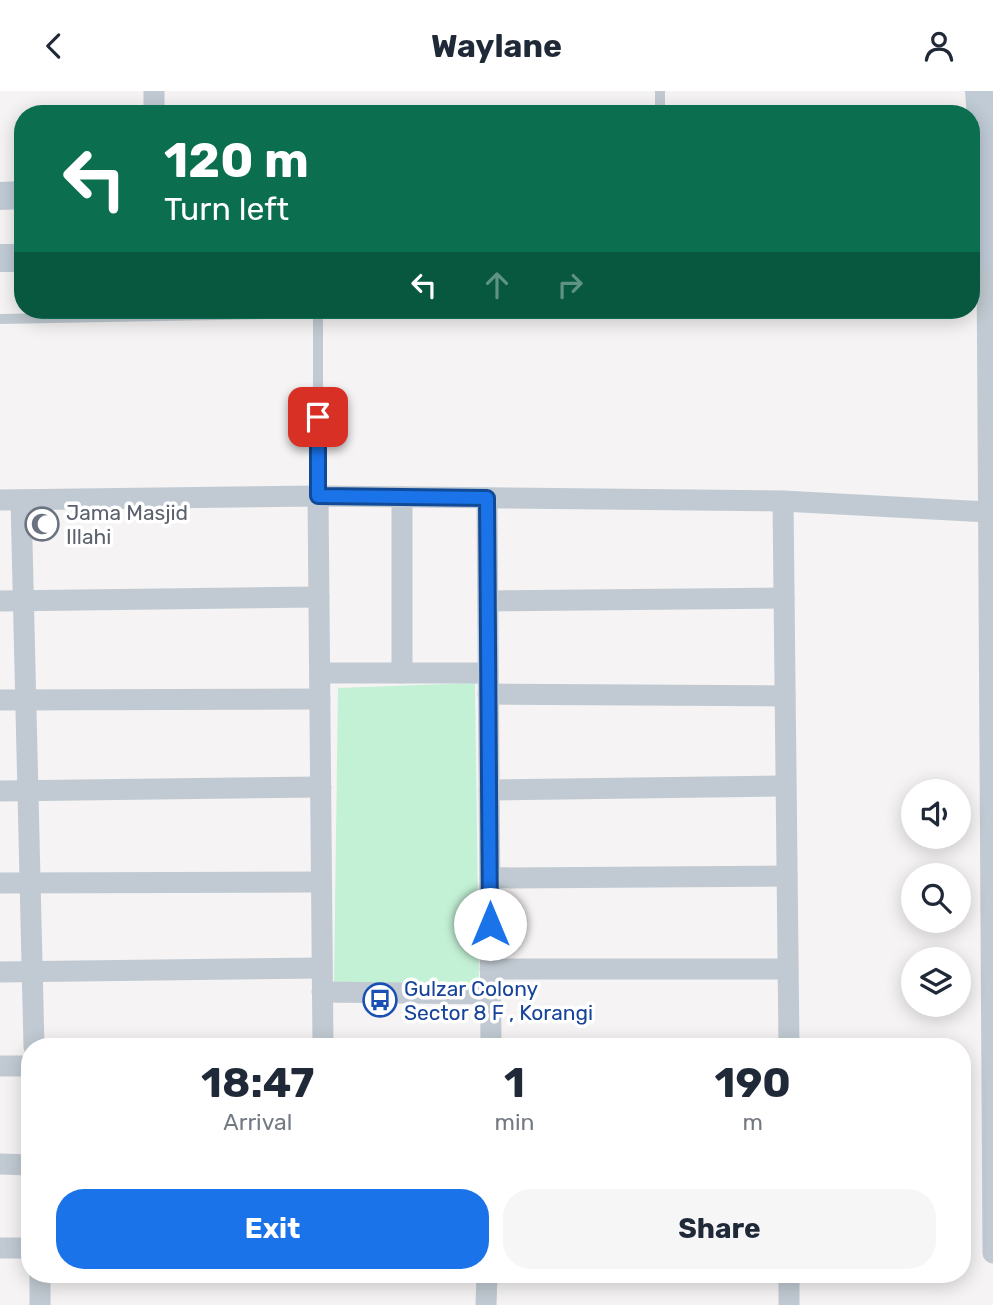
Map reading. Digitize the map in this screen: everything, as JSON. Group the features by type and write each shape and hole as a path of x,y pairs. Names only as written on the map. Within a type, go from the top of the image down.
{"street":[{"path":"980,206 984,257 988,512 993,1253"},
{"path":"318,496 323,1038"},
{"path":"34,1038 24,601 11,500 402,496 783,501 988,512"},
{"path":"402,496 402,673"},
{"path":"487,498 491,1038"},
{"path":"783,501 789,1038"},
{"path":"0,601 319,597"},
{"path":"488,601 784,598"},
{"path":"320,673 402,673 488,683 785,696"},
{"path":"0,700 320,699"},
{"path":"489,790 786,786"},
{"path":"0,791 321,787"},
{"path":"489,878 788,876"},
{"path":"0,883 321,882"},
{"path":"0,972 322,968"},
{"path":"490,969 789,969"},
{"path":"322,992 490,993"},
{"path":"0,1066 21,1066"},
{"path":"0,1164 21,1164"},
{"path":"0,1248 21,1248"},
{"path":"40,1283 40,1305"},
{"path":"486,1305 487,1283"},
{"path":"789,1283 789,1305"}],"lane":[{"path":"318,319 318,496"}],"green space":[{"path":"475,683 479,984 334,983 338,688"}],"place":[{"name":"Jama Masjid Illahi","path":"42,524"},
{"name":"Gulzar Colony Sector 8 F , Korangi","path":"380,1000"}],"route":[{"path":"318,417 318,496 487,498 490,924"}]}
